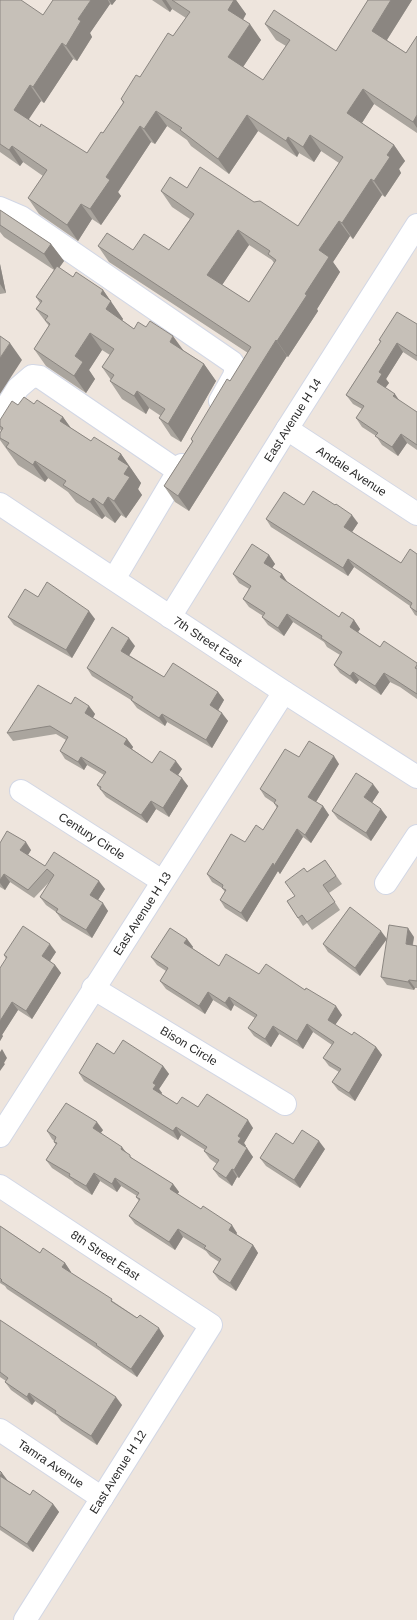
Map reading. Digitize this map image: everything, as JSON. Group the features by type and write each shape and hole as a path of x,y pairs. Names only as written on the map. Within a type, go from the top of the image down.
{"street":[{"path":"0,208 21,217 232,362 236,368 234,376 210,417"},
{"name":"East Avenue H 14","path":"170,617 287,429 409,255 417,225"},
{"path":"0,417 18,388 32,376 40,377 178,471"},
{"name":"Andale Avenue","path":"287,429 417,514"},
{"path":"114,580 190,451"},
{"name":"7th Street East","path":"0,504 284,692 417,777"},
{"name":"East Avenue H 13","path":"0,1136 93,988 284,692"},
{"name":"Century Circle","path":"21,791 162,881"},
{"path":"386,883 417,836"},
{"name":"Bison Circle","path":"93,988 285,1104"},
{"name":"8th Street East","path":"0,1186 211,1325"},
{"name":"East Avenue H 12","path":"25,1620 211,1325"},
{"name":"Tamra Avenue","path":"0,1430 102,1498"}],"building":[{"path":"0,0 21,0 43,15 53,0 91,0 78,19 81,21 66,46 62,43 33,87 30,85 14,110 40,127 41,124 87,153 101,132 103,133 124,102 121,99 136,75 140,77 168,33 173,36 190,12 172,0 234,0 228,10 250,24 228,57 263,80 290,40 265,24 274,10 336,51 368,0 391,0 372,31 406,53 417,36 417,115 413,122 363,89 347,113 394,145 387,155 390,157 374,181 371,179 342,223 339,221 319,250 329,257 305,294 307,295 277,341 276,340 178,496 164,486 193,441 191,439 227,379 230,381 251,347 98,246 107,233 133,250 144,234 169,250 194,214 161,191 170,177 187,188 200,167 254,202 260,201 298,226 343,157 310,135 303,147 288,137 286,141 247,115 218,159 180,130 182,128 156,111 144,129 140,126 106,177 110,180 90,209 81,204 67,225 28,198 47,170 12,146 9,150 0,144","holes":["238,230 270,251 268,254 276,260 249,302 207,275"]},
{"path":"0,210 51,244 44,254 0,225"},
{"path":"57,266 73,277 76,272 103,290 101,294 111,301 106,309 134,329 138,322 146,327 150,321 173,336 170,342 204,364 168,424 159,418 165,409 137,391 134,396 110,381 114,375 102,367 114,349 90,333 75,356 83,362 74,376 34,349 50,324 45,320 48,316 36,309 42,301 36,297"},
{"path":"397,312 417,324 417,356 397,343 379,372 382,374 377,382 395,394 393,396 417,412 417,445 401,434 392,447 375,436 378,433 356,418 364,406 346,395 381,341 379,340"},
{"path":"0,336 10,343 0,358"},
{"path":"24,397 34,404 37,400 63,417 60,421 91,441 94,437 121,454 118,459 129,466 124,474 130,477 114,501 108,497 103,505 93,498 90,502 63,485 66,481 35,461 33,465 6,447 9,443 0,438 0,433 3,428 0,426 0,420 12,401 18,405"},
{"path":"313,491 352,515 344,527 401,563 410,549 417,554 417,612 410,607 412,603 348,559 343,568 266,519 284,492 304,505"},
{"path":"252,544 269,555 264,563 282,574 280,577 339,617 342,612 354,620 350,627 380,647 384,641 417,663 415,668 417,669 417,694 384,673 375,686 353,672 350,676 334,665 342,652 321,638 322,636 287,614 278,628 262,617 265,613 243,599 251,586 233,574"},
{"path":"47,582 89,611 66,650 8,617 25,589 38,597"},
{"path":"112,627 129,638 121,651 164,677 173,663 218,692 210,705 222,713 206,740 162,714 159,718 131,700 133,697 87,668"},
{"path":"38,685 71,704 75,697 89,706 85,713 127,739 124,744 152,763 160,751 176,761 170,770 182,778 163,808 151,801 141,815 100,789 101,787 97,785 106,772 81,757 78,762 60,751 68,737 50,726 7,733"},
{"path":"309,741 334,756 308,797 323,806 305,835 297,829 274,866 273,863 241,913 220,900 226,890 222,888 223,885 207,874 231,834 245,842 256,825 263,830 278,806 274,803 276,800 260,789 285,749 299,757"},
{"path":"356,773 373,784 364,797 381,809 366,833 332,811"},
{"path":"7,831 26,842 20,850 45,866 54,852 99,881 90,895 103,903 86,930 56,912 58,909 40,897 54,875 47,869 28,890 4,874 0,880 0,843"},
{"path":"325,860 336,876 323,885 335,902 307,922 302,915 298,918 287,901 295,896 285,882 304,868 307,872"},
{"path":"350,907 381,931 355,968 323,944"},
{"path":"389,925 408,928 406,944 417,946 417,981 409,980 408,982 381,977"},
{"path":"23,926 50,944 42,956 55,965 26,1011 12,1002 0,1021 0,968 7,957 4,955"},
{"path":"170,928 187,939 184,943 219,966 226,954 259,974 266,964 305,990 306,988 336,1006 328,1020 352,1035 354,1032 376,1047 349,1093 332,1082 341,1069 323,1058 334,1042 307,1024 297,1041 273,1026 265,1039 248,1028 257,1015 229,997 225,1003 208,992 199,1006 160,981 168,968 151,957"},
{"path":"123,1040 163,1066 153,1083 156,1085 153,1089 177,1104 182,1097 198,1107 207,1094 248,1120 238,1136 241,1138 238,1142 247,1148 234,1170 232,1169 226,1178 213,1169 219,1160 204,1151 207,1147 176,1127 173,1131 79,1073 97,1043 114,1054"},
{"path":"66,1103 97,1122 93,1128 122,1147 121,1149 130,1155 130,1157 173,1184 170,1189 201,1209 203,1206 232,1225 229,1230 253,1245 230,1283 213,1272 221,1259 204,1248 206,1246 178,1229 169,1242 129,1216 140,1199 136,1197 139,1193 115,1178 112,1184 94,1173 86,1186 69,1176 70,1174 46,1160 57,1143 54,1142 56,1137 47,1131"},
{"path":"302,1130 319,1141 294,1180 260,1158 276,1133 293,1144"},
{"path":"0,1226 40,1253 43,1248 65,1263 62,1267 112,1299 111,1301 137,1318 140,1315 159,1328 131,1369 96,1345 97,1344 1,1281"},
{"path":"0,1320 116,1397 91,1436 55,1413 56,1411 29,1393 27,1397 5,1382 8,1378 0,1372"},
{"path":"0,1476 30,1495 33,1490 53,1504 27,1544 0,1526"}]}
